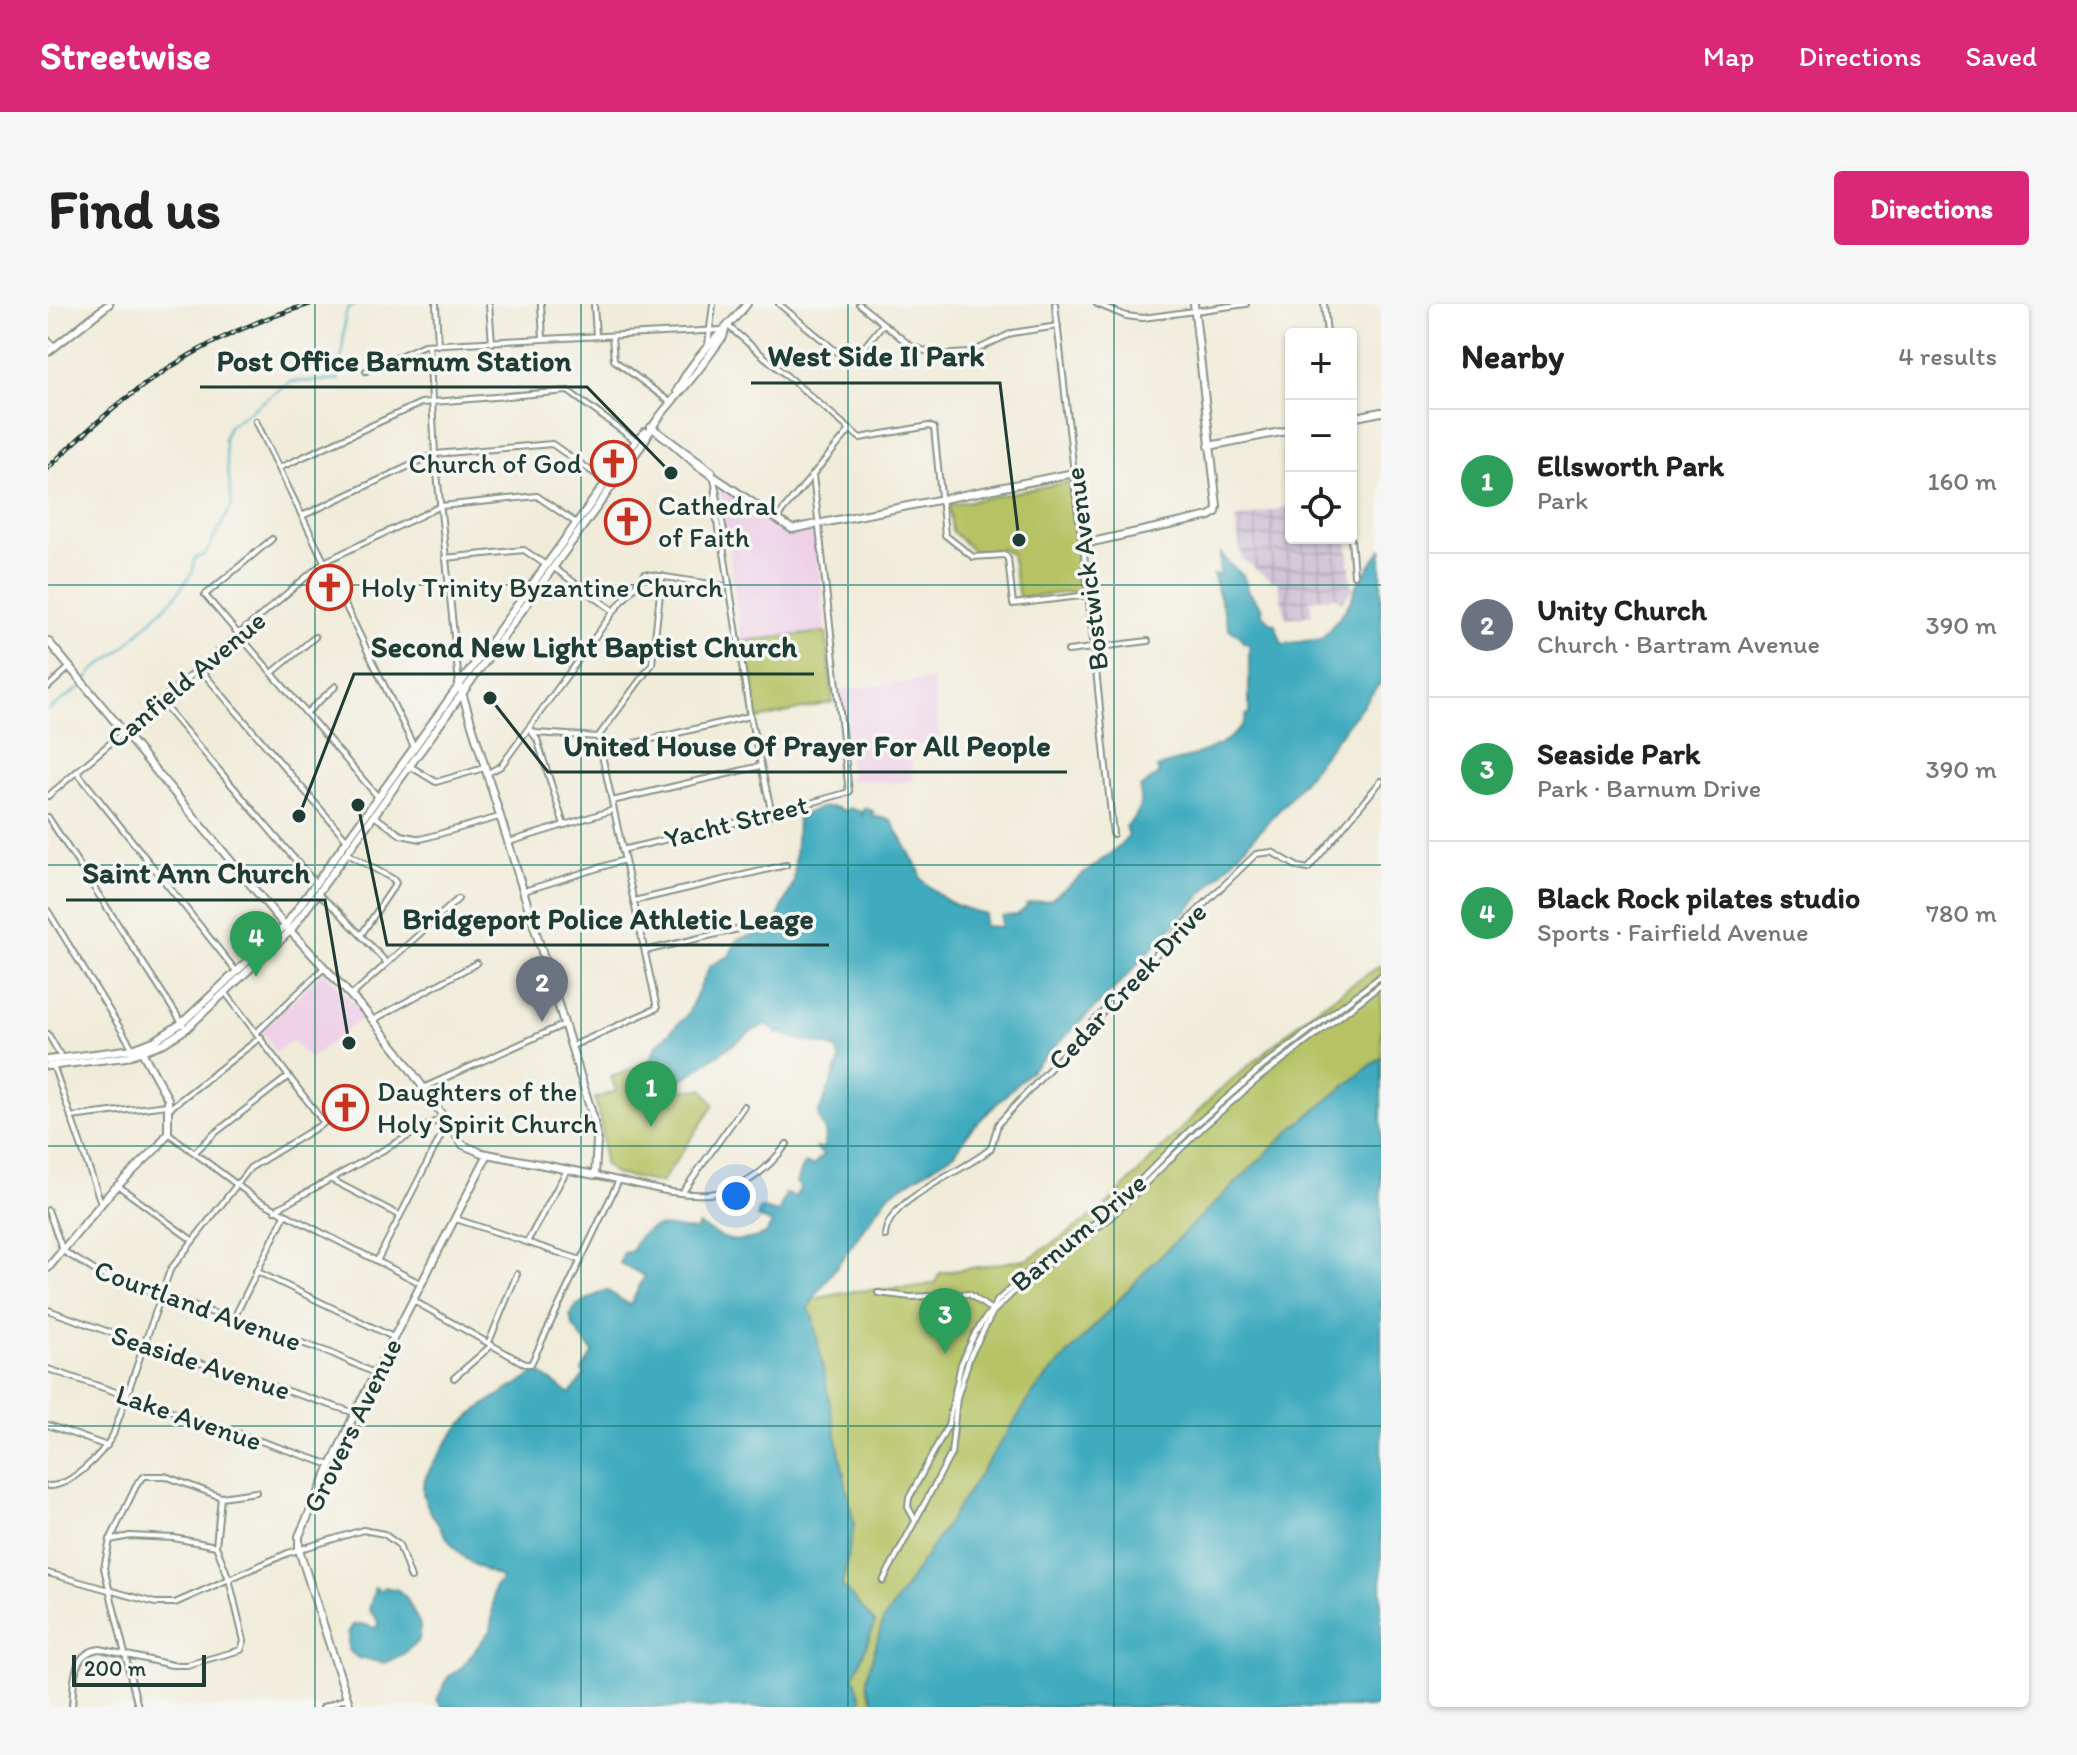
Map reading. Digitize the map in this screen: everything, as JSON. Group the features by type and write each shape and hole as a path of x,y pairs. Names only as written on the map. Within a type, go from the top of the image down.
{"street":[{"path":"48,340 51,350 109,304"},
{"path":"436,304 438,345"},
{"path":"489,304 492,343"},
{"path":"541,304 543,338"},
{"path":"594,304 596,336"},
{"path":"707,346 713,304"},
{"path":"101,1203 50,1062 137,1051 184,1026 288,928 578,525 747,304"},
{"path":"779,304 848,361 855,358 883,324"},
{"path":"859,304 918,350 949,356 970,353 1012,333 1058,326"},
{"name":"Bostwick Avenue","path":"1055,304 1113,834"},
{"path":"1097,304 1126,316 1143,318 1195,308 1246,304"},
{"path":"1324,304 1326,328"},
{"path":"1083,544 1210,516 1216,512 1195,308"},
{"path":"673,398 684,376 707,346 727,328"},
{"path":"366,371 429,345 727,328 860,438 929,426 934,428 948,539 973,557 1001,554 1008,559 1013,604 1089,595"},
{"path":"612,335 614,360 673,398"},
{"path":"429,345 435,454 461,687 597,1131 595,1175"},
{"path":"279,468 421,403 568,391 639,443"},
{"path":"1357,417 1381,412"},
{"path":"256,421 416,749"},
{"path":"651,427 698,466 792,529 1074,473"},
{"path":"776,519 850,430"},
{"path":"1209,446 1285,431"},
{"path":"302,516 435,454 552,444 609,483"},
{"path":"713,474 726,542 723,546 750,716 772,814"},
{"path":"813,475 817,525"},
{"name":"Canfield Avenue","path":"48,796 324,562 441,506 537,496 578,525"},
{"name":"Yacht Street","path":"622,850 849,792 817,525"},
{"path":"272,539 205,595 380,800"},
{"path":"1351,544 1354,575"},
{"path":"445,558 524,550 614,611"},
{"path":"406,764 436,782 501,766 614,611 645,574 730,587"},
{"path":"572,1046 657,1008 598,737 652,664 662,576"},
{"path":"272,673 315,637"},
{"path":"48,641 288,928 373,1020 466,1147 682,1193 711,1195 752,1180 764,1172 787,1144"},
{"path":"1068,651 1148,641"},
{"path":"48,687 70,667"},
{"path":"199,668 349,842"},
{"path":"306,713 336,686"},
{"path":"160,701 316,888 387,963"},
{"path":"601,751 750,716"},
{"path":"528,729 536,733 598,737"},
{"path":"528,729 537,739 564,825"},
{"path":"611,801 761,766"},
{"path":"77,772 239,974"},
{"name":"Cedar Creek Drive","path":"885,1236 889,1220 915,1195 991,1148 998,1124 1183,925 1256,854 1272,852 1298,867 1308,869 1381,781"},
{"path":"509,842 613,810"},
{"path":"370,814 401,835 421,839 501,816"},
{"path":"48,817 184,1026"},
{"path":"342,852 396,883 361,935"},
{"path":"524,891 624,860"},
{"path":"634,901 786,865"},
{"path":"352,995 458,899"},
{"path":"48,911 169,1106 168,1133 158,1147 117,1185 48,1268"},
{"path":"645,951 742,928"},
{"path":"373,1020 477,963"},
{"path":"257,1032 326,967"},
{"name":"Barnum Drive","path":"915,1520 908,1507 909,1498 943,1437 961,1364 975,1333 1021,1276 1113,1209 1192,1128 1262,1067 1381,976"},
{"name":"Barnum Drive","path":"883,1581 951,1454 957,1398 963,1377 977,1339 992,1311 1027,1279 1110,1218 1202,1128 1259,1078 1381,985"},
{"path":"48,1486 65,1484 107,1446 170,1270 192,1240 250,1168 324,1123 223,989"},
{"path":"423,1088 565,1024"},
{"path":"48,1034 63,1061"},
{"path":"71,1117 169,1106 261,1037"},
{"path":"194,1153 289,1076"},
{"path":"682,1193 744,1106"},
{"path":"275,1210 445,1120"},
{"path":"377,1261 445,1120"},
{"path":"168,1133 275,1210 422,1284"},
{"name":"Grovers Avenue","path":"350,1707 298,1542 355,1413 488,1154"},
{"path":"527,1242 567,1170"},
{"path":"332,1180 399,1215"},
{"path":"414,1301 525,1364 531,1364 619,1180"},
{"path":"117,1185 192,1240"},
{"name":"Courtland Avenue","path":"48,1210 63,1251 102,1275 331,1353 376,1374"},
{"path":"233,1320 285,1215"},
{"path":"456,1219 581,1260"},
{"path":"256,1271 395,1338"},
{"path":"454,1378 491,1344 517,1274"},
{"path":"878,1293 911,1297 969,1294 992,1311"},
{"name":"Seaside Avenue","path":"48,1310 355,1413"},
{"name":"Lake Avenue","path":"48,1369 331,1465"},
{"path":"48,1425 107,1446"},
{"path":"138,1707 104,1568 110,1540 138,1482 153,1474 221,1497 256,1492"},
{"path":"72,1707 76,1668 86,1652 100,1649 158,1663 187,1665 241,1650 244,1641 229,1579 216,1546 221,1497"},
{"path":"48,1573 165,1604 175,1603 299,1550 363,1530 384,1534 399,1545 411,1578"},
{"path":"110,1540 130,1536 174,1538 216,1546"},
{"path":"323,1707 347,1698"}],"shaded area":[{"path":"723,485 788,531 815,530 826,632 742,641 720,490"},
{"path":"1285,507 1285,544 1348,544 1352,590 1342,602 1335,597 1310,600 1312,615 1286,618 1277,581 1272,581 1242,559 1235,519"},
{"path":"933,679 940,743 910,747 914,781 851,780 840,690"},
{"path":"324,971 365,1016 309,1059 292,1040 275,1053 266,1035 260,1033"}],"green space":[{"path":"1068,482 1083,588 1080,591 1019,598 1011,553 1001,549 974,552 952,531 949,505"},
{"path":"826,632 833,702 754,720 742,641"},
{"path":"1381,965 1381,1057 1293,1128 1154,1262 1036,1389 928,1554 867,1685 876,1707 864,1707 854,1677 875,1623 842,1586 854,1525 809,1308 813,1299 855,1291 917,1287 935,1283 940,1273 1028,1259 1105,1207 1213,1096 1312,1012"},
{"path":"644,1065 645,1073 655,1081 661,1092 703,1089 714,1105 661,1183 614,1174 604,1164 602,1131 595,1099 616,1091 611,1077"}],"water":[{"path":"1381,550 1381,682 1290,798 1125,978 971,1129 955,1153 889,1194 813,1299 809,1308 854,1525 842,1586 875,1623 854,1677 864,1707 442,1707 437,1700 448,1677 463,1666 491,1629 494,1588 502,1578 458,1552 423,1495 425,1478 448,1441 481,1407 538,1372 570,1394 585,1374 582,1371 593,1352 574,1328 570,1316 577,1305 606,1290 630,1305 645,1276 620,1263 624,1253 632,1251 643,1233 658,1227 696,1231 699,1225 717,1235 738,1241 766,1234 772,1223 757,1217 760,1208 778,1213 786,1194 795,1197 801,1187 796,1183 805,1163 813,1166 823,1155 816,1148 823,1149 826,1135 818,1115 840,1061 836,1049 788,1036 781,1030 778,1035 775,1034 776,1031 766,1025 752,1031 683,1079 672,1082 658,1078 649,1063 656,1046 687,1015 710,966 729,956 738,939 772,930 794,882 797,820 813,810 832,807 862,812 862,818 864,808 873,811 872,816 891,820 920,872 920,878 949,902 985,914 984,926 1001,927 1002,916 1017,915 1028,903 1050,900 1120,846 1129,835 1125,827 1138,810 1140,788 1159,774 1157,768 1223,742 1234,734 1249,714 1249,644 1229,629 1213,574 1219,575 1221,553 1243,575 1249,592 1263,609 1261,613 1275,624 1282,644 1321,639 1346,608 1355,588"},
{"path":"1381,1057 1381,1707 876,1707 867,1677 883,1621 1036,1389 1154,1262 1293,1128"},
{"path":"375,1587 380,1591 385,1587 398,1590 406,1597 420,1625 419,1640 401,1656 385,1663 358,1658 348,1650 348,1633 353,1625 378,1626 377,1619 369,1610"}],"waterway":[{"path":"85,682 94,670 120,651 175,597 193,571 194,558 205,555 232,505 224,438 229,426 290,382 338,380 345,316 348,308 358,304"},
{"path":"48,710 81,687"}],"railway":[{"path":"48,468 108,413 168,368 234,332 310,304"}],"place":[{"name":"Church of God","path":"613,463"},
{"name":"Post Office Barnum Station","path":"671,473"},
{"name":"Cathedral of Faith","path":"627,521"},
{"name":"West Side II Park","path":"1019,540"},
{"name":"Holy Trinity Byzantine Church","path":"330,587"},
{"name":"United House Of Prayer For All People","path":"490,698"},
{"name":"Bridgeport Police Athletic Leage","path":"358,805"},
{"name":"Second New Light Baptist Church","path":"299,816"},
{"name":"Black Rock pilates studio","path":"256,977"},
{"name":"Unity Church","path":"542,1022"},
{"name":"Saint Ann Church","path":"349,1043"},
{"name":"Daughters of the Holy Spirit Church","path":"346,1107"},
{"name":"Ellsworth Park","path":"651,1127"},
{"name":"Seaside Park","path":"945,1354"}]}
